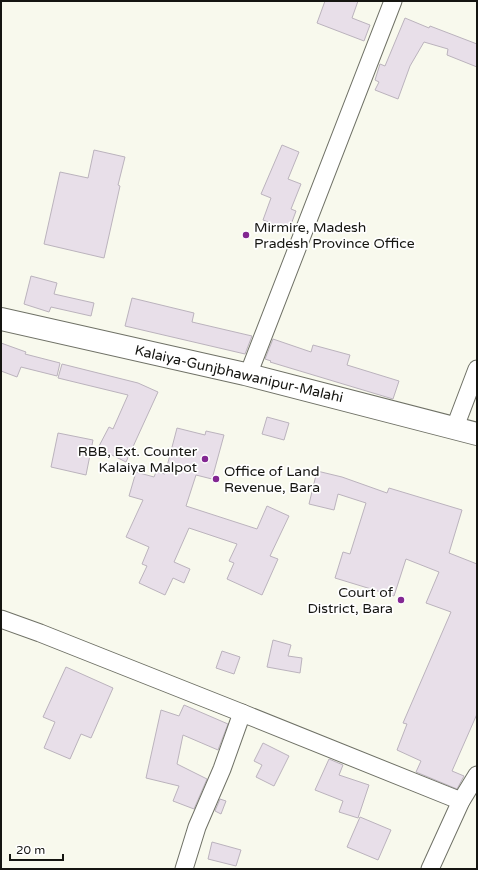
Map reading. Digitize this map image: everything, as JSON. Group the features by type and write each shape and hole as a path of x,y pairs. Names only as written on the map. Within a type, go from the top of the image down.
{"street":[{"path":"248,375 393,1"},
{"name":"Kalaiya-Gunjbhawanipur-Malahi","path":"1,319 248,375 455,427 477,434"},
{"path":"455,427 477,369"},
{"path":"1,618 40,632 462,801"},
{"path":"184,869 197,827 222,769 242,714"},
{"path":"430,869 462,801 477,775"}],"building":[{"path":"325,1 358,1 352,18 370,25 364,41 317,23"},
{"path":"405,18 429,28 430,26 477,44 477,67 447,55 448,49 424,42 410,66 398,99 375,90 379,82 375,80 380,64 385,66"},
{"path":"282,145 299,152 288,179 301,184 291,209 296,211 289,230 263,220 271,198 261,194"},
{"path":"94,150 125,157 104,258 44,244 60,172 88,178"},
{"path":"31,276 57,283 54,294 94,303 91,316 51,307 49,312 24,304"},
{"path":"132,298 194,313 192,322 252,336 245,354 125,326"},
{"path":"273,339 311,352 313,345 350,355 347,365 399,381 393,399 270,362 271,361 265,359"},
{"path":"1,343 26,352 25,354 60,363 57,376 21,367 17,377 1,371"},
{"path":"62,364 138,383 158,392 126,462 98,448 109,427 113,429 128,395 58,378"},
{"path":"267,417 289,423 284,440 262,434"},
{"path":"177,428 205,435 206,431 224,435 212,479 196,475 186,506 257,529 267,506 289,516 270,556 278,559 262,595 227,579 234,563 229,561 237,544 189,528 174,562 190,569 184,583 173,578 165,595 139,583 147,566 142,564 149,547 126,537 143,500 129,496 136,472 154,477 156,472 165,474"},
{"path":"58,433 93,440 86,475 51,467"},
{"path":"317,471 342,477 387,493 389,488 462,510 449,553 477,564 477,714 452,771 464,776 457,789 416,772 421,761 397,750 407,724 403,723 451,612 426,603 439,572 406,559 394,596 335,578 343,552 350,554 366,503 338,494 334,510 309,504"},
{"path":"273,640 291,645 288,656 302,658 300,673 267,667"},
{"path":"222,651 240,657 234,674 216,668"},
{"path":"66,667 113,688 91,738 81,734 70,759 44,748 55,722 43,717"},
{"path":"184,705 228,724 218,750 183,735 177,764 207,779 194,809 173,801 179,786 146,778 161,710 179,716"},
{"path":"263,743 289,756 274,786 256,777 262,765 254,761"},
{"path":"329,759 343,765 339,775 369,785 358,818 339,812 343,801 315,790"},
{"path":"220,799 226,801 221,814 215,811"},
{"path":"360,817 391,830 378,860 347,847"},
{"path":"212,842 241,850 236,866 208,859"}],"place":[{"name":"Mirmire, Madesh Pradesh Province Office","path":"246,235"},
{"name":"RBB, Ext. Counter Kalaiya Malpot","path":"205,459"},
{"name":"Office of Land Revenue, Bara","path":"216,479"},
{"name":"Court of District, Bara","path":"401,600"}]}
